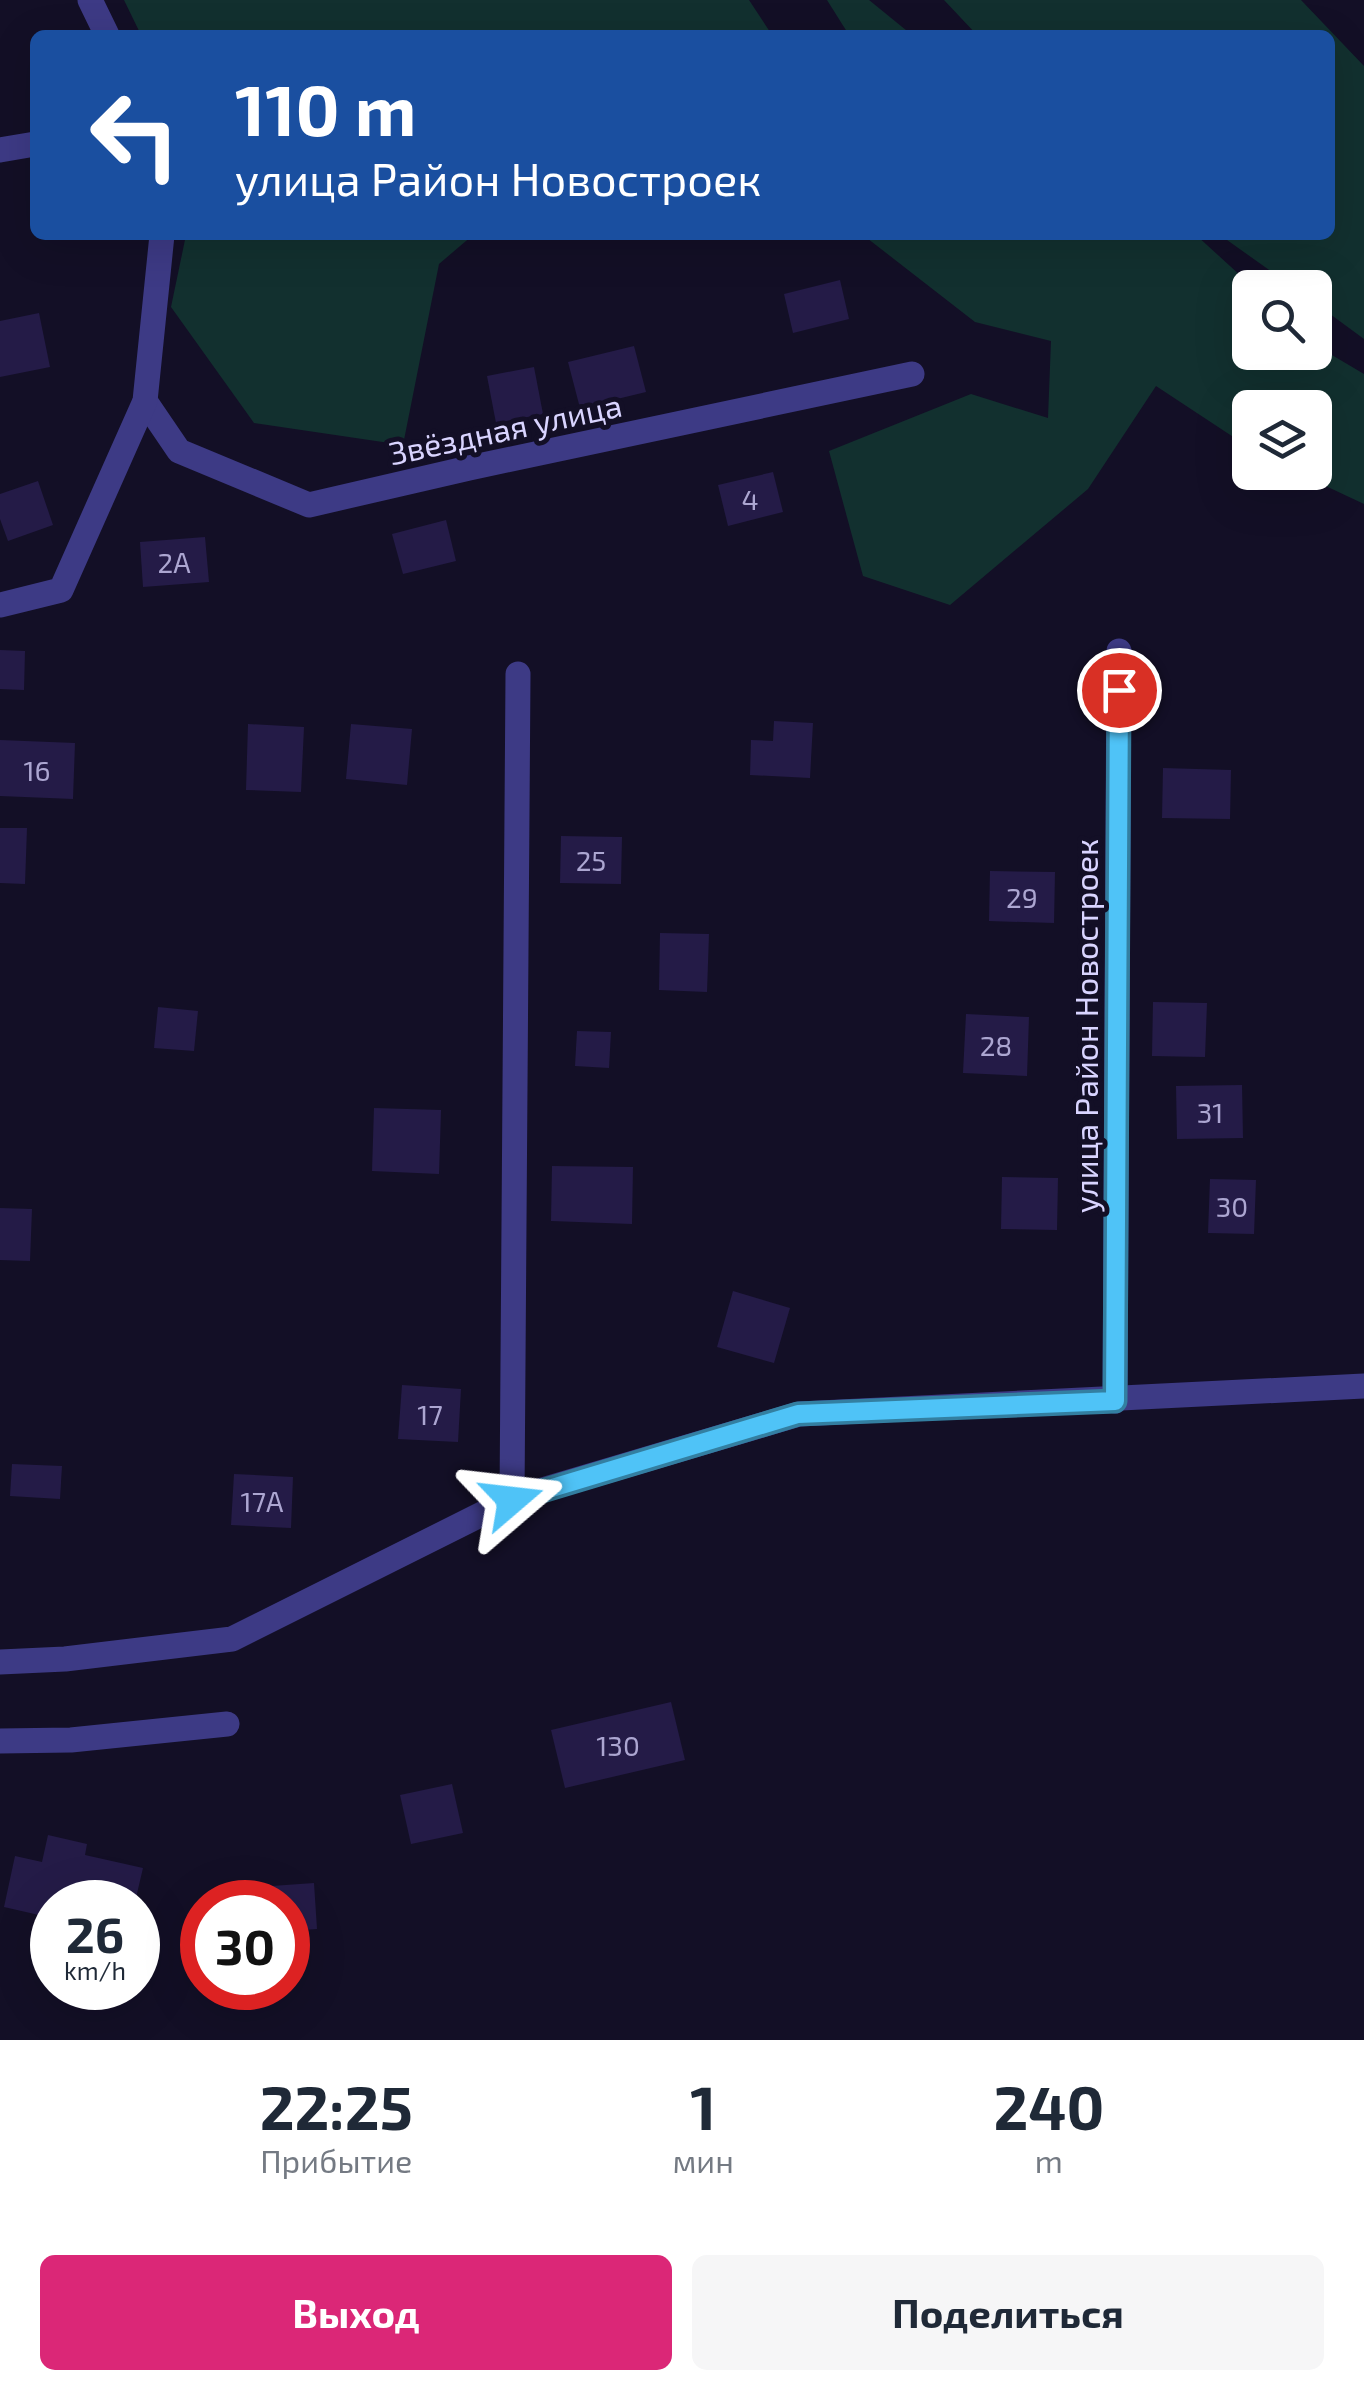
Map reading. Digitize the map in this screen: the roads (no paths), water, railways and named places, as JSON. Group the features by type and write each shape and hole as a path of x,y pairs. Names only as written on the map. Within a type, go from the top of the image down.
{"street":[{"path":"90,0 105,30"},
{"path":"0,150 30,145"},
{"path":"0,605 61,590 145,402 161,240"},
{"name":"Звёздная улица","path":"145,402 179,452 309,506 912,374"},
{"name":"улица Район Новостроек","path":"1115,1401 1119,651"},
{"path":"512,1500 518,674"},
{"path":"0,1662 65,1659 232,1638 512,1500 798,1414 1364,1386"},
{"path":"0,1741 71,1740 227,1724"}]}
